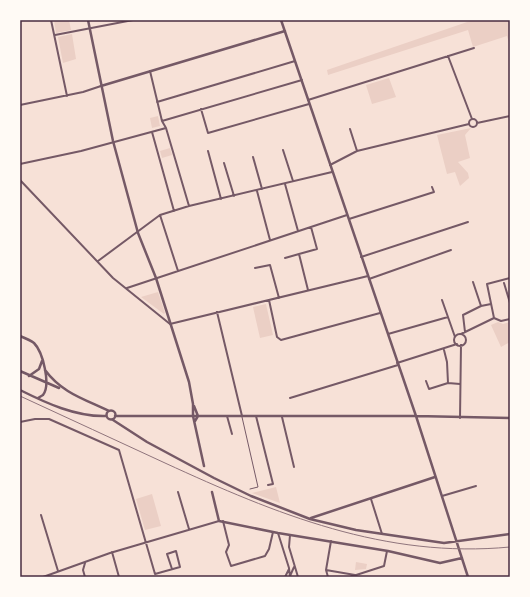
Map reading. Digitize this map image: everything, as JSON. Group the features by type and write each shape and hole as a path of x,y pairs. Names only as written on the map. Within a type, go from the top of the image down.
{"street":[{"path":"51,20 67,96"},
{"path":"88,20 113,141 138,233 156,278 193,404 198,416"},
{"path":"54,35 134,20"},
{"path":"281,20 302,80 308,104 416,416 468,577"},
{"path":"20,105 67,96 285,31"},
{"path":"307,100 474,48"},
{"path":"448,56 472,120 477,122 510,116"},
{"path":"157,102 295,61"},
{"path":"150,71 162,121 166,128 189,206"},
{"path":"162,121 302,80"},
{"path":"201,109 208,133 308,104"},
{"path":"330,165 357,151 469,124 472,120"},
{"path":"469,124 474,127 477,122"},
{"path":"20,164 166,128"},
{"path":"350,129 357,151"},
{"path":"152,132 174,211"},
{"path":"284,150 294,181"},
{"path":"208,152 221,199"},
{"path":"253,157 262,189"},
{"path":"224,163 234,196"},
{"path":"98,262 117,246 138,233 160,215 189,206 332,172"},
{"path":"20,180 113,278 170,324"},
{"path":"285,183 298,231"},
{"path":"348,219 434,192 432,187"},
{"path":"257,191 270,240"},
{"path":"160,215 178,271"},
{"path":"127,288 347,215"},
{"path":"361,257 468,222"},
{"path":"285,258 317,249 311,227"},
{"path":"170,324 308,290 368,277 451,250"},
{"path":"299,254 308,290"},
{"path":"255,268 270,265 279,298"},
{"path":"494,318 487,284 510,278"},
{"path":"474,282 481,306"},
{"path":"504,283 510,303"},
{"path":"269,300 277,337 281,340 380,313"},
{"path":"442,300 457,344 461,346"},
{"path":"465,332 463,315 481,306 492,304"},
{"path":"217,312 242,416"},
{"path":"388,334 448,317"},
{"path":"455,337 494,318 501,321 510,319"},
{"path":"460,418 461,346 466,341 466,337 461,334"},
{"path":"20,336 35,344 45,370 45,393 37,398"},
{"path":"290,398 444,350 457,344"},
{"path":"444,350 447,362 448,383"},
{"path":"29,376 39,370 42,361"},
{"path":"45,370 54,383 65,390"},
{"path":"20,371 114,412 115,416"},
{"path":"426,380 429,389 448,383 460,384"},
{"path":"20,390 37,398 84,414 106,416 108,419 113,420 147,442 214,478 250,496 310,519 356,530 437,542 457,543 510,534"},
{"path":"193,404 204,466"},
{"path":"106,416 109,411"},
{"path":"115,416 416,416 510,418"},
{"path":"113,420 115,416"},
{"path":"195,421 198,416"},
{"path":"227,416 232,434"},
{"path":"256,416 273,484 268,486"},
{"path":"282,417 294,468"},
{"path":"20,422 39,418 49,419 119,450 155,574 180,567 176,551 167,554 172,569"},
{"path":"310,519 435,477"},
{"path":"442,496 476,486"},
{"path":"178,492 189,529"},
{"path":"212,492 219,520"},
{"path":"371,499 382,534"},
{"path":"41,515 58,571"},
{"path":"43,577 112,552 219,520 278,533 388,551 440,563 462,558"},
{"path":"223,521 229,545 226,552 231,566 265,556 269,549 273,532"},
{"path":"278,533 289,568 290,577"},
{"path":"290,535 289,547 298,577"},
{"path":"328,577 326,570 331,541"},
{"path":"350,577 384,566 388,551"},
{"path":"112,552 119,577"},
{"path":"85,562 83,570 85,577"},
{"path":"76,565 83,570"},
{"path":"286,577 289,568 294,566"},
{"path":"290,577 294,566"},
{"path":"326,570 356,575"}],"lane":[{"path":"242,416 258,487 250,489"}],"shaded area":[{"path":"54,20 69,20 71,30 56,33"},
{"path":"473,20 510,20 510,46 507,36 473,47 468,30 328,75 327,70"},
{"path":"72,34 76,59 63,63 58,37"},
{"path":"389,78 396,97 372,104 366,85"},
{"path":"158,116 160,126 152,128 150,118"},
{"path":"471,128 465,135 470,158 458,162 468,173 469,178 460,186 455,172 447,174 437,135"},
{"path":"170,148 172,155 162,158 160,151"},
{"path":"158,292 165,313 164,314 141,297"},
{"path":"266,304 273,335 260,338 253,307"},
{"path":"498,322 503,324 510,322 510,342 501,347 491,325"},
{"path":"276,487 280,503 252,493"},
{"path":"152,494 161,526 145,530 136,499"},
{"path":"356,562 367,564 366,569 355,570"}],"railway":[{"path":"20,396 207,482 290,515 332,529 375,539 419,546 464,549 510,547"}]}
